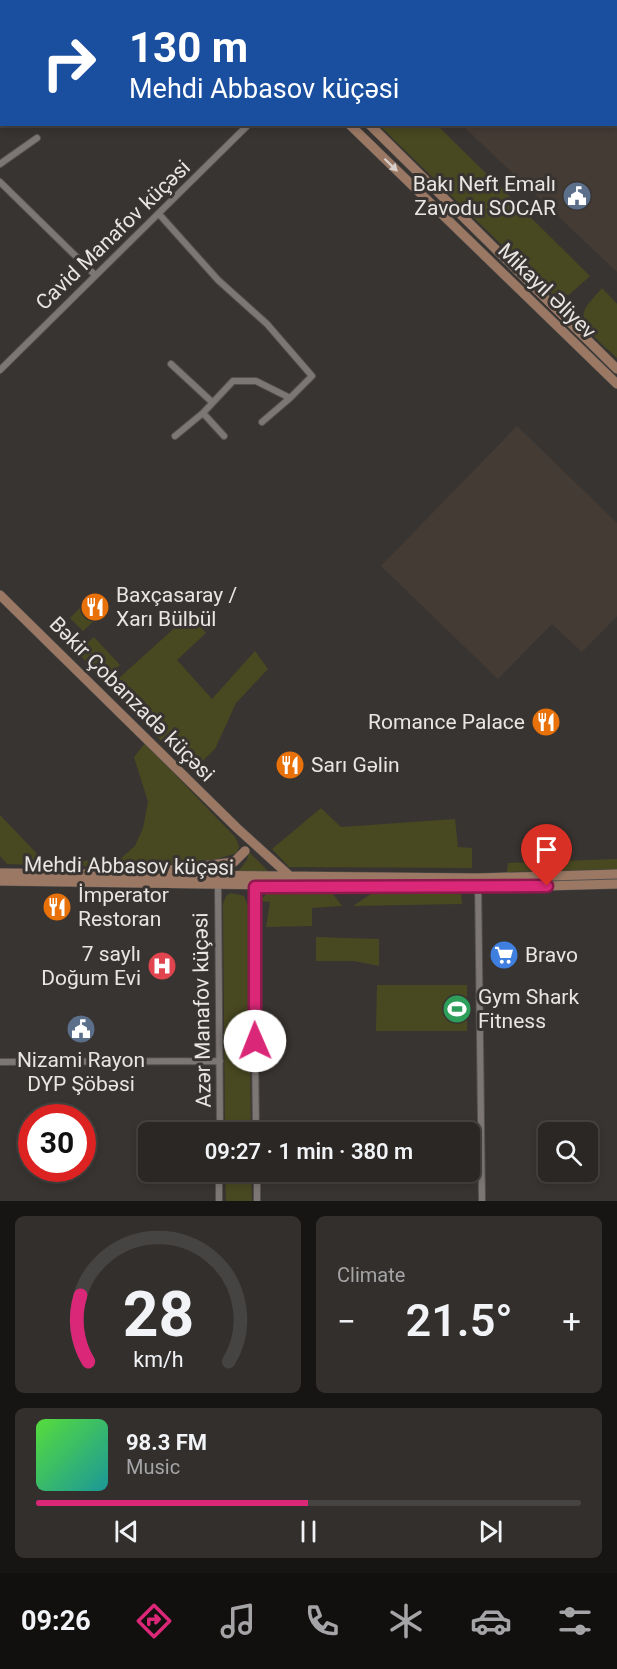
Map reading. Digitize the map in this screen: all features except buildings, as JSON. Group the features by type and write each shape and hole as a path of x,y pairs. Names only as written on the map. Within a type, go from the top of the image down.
{"street":[{"name":"Cavid Manafov küçəsi","path":"0,370 247,126"},
{"name":"Mikayıl Əliyev","path":"351,126 617,384"},
{"name":"Mikayıl Əliyev","path":"371,126 617,369"},
{"path":"0,164 37,138"},
{"path":"0,182 95,274"},
{"path":"159,214 218,280 267,324 312,376 262,422"},
{"path":"171,364 212,402"},
{"path":"175,436 228,386 239,380 256,381 290,398"},
{"path":"202,413 224,436"},
{"name":"Bəkir Çobanzadə küçəsi","path":"0,595 238,829"},
{"path":"218,886 241,863 245,851 238,829"},
{"path":"238,829 288,887"},
{"path":"238,829 291,877"},
{"path":"132,874 228,863 241,858 245,851"},
{"name":"Mehdi Abbasov küçəsi","path":"0,873 617,884"},
{"name":"Mehdi Abbasov küçəsi","path":"0,881 288,887 478,883 617,874"},
{"path":"249,876 255,887 256,1122"},
{"path":"478,883 482,1201"},
{"name":"Azər Manafov küçəsi","path":"218,886 220,1122"},
{"path":"0,1062 220,1062"},
{"path":"219,1182 219,1201"},
{"path":"257,1182 257,1201"}],"shaded area":[{"path":"380,126 438,126 590,276 569,295 554,296"},
{"name":"Bakı Neft Emalı Zavodu SOCAR","path":"463,126 617,126 617,272"},
{"path":"602,288 617,304 617,358 590,331 584,318 587,306"},
{"path":"517,426 617,523 617,616 582,652 552,624 498,679 381,566"},
{"path":"82,606 95,620 83,631 70,618"},
{"path":"190,614 206,633 177,660 212,699 255,651 268,669 236,703 215,749 192,771 108,688"},
{"path":"94,637 120,665 104,680 77,652"},
{"path":"145,743 235,837 239,846 237,853 217,859 140,868 7,864 0,856 0,815 41,858 73,861 119,860 135,846 143,828 148,802 134,757"},
{"path":"321,808 341,827 455,819 458,847 472,848 472,868 289,867 272,849"},
{"path":"249,852 271,874 237,873 247,860"},
{"path":"617,859 617,869 507,872 508,863"},
{"path":"268,892 333,894 342,906 312,908 312,926 266,927 270,902 260,901"},
{"path":"231,893 244,896 248,906 251,1122 225,1122 223,904 226,896"},
{"path":"371,894 461,894 462,904 353,906"},
{"path":"316,937 379,939 379,966 354,961 316,961"},
{"path":"377,985 467,985 467,1031 376,1031"},
{"path":"225,1182 251,1182 252,1201 226,1201"}],"place":[{"name":"Bakı Neft Emalı Zavodu SOCAR","path":"577,196"},
{"name":"Baxçasaray / Xarı Bülbül","path":"95,607"},
{"name":"Romance Palace","path":"546,722"},
{"name":"Sarı Gəlin","path":"290,765"},
{"name":"İmperator Restoran","path":"57,907"},
{"name":"Bravo","path":"504,955"},
{"name":"7 saylı Doğum Evi","path":"162,966"},
{"name":"Gym Shark Fitness","path":"457,1009"},
{"name":"Nizami Rayon DYP Şöbəsi","path":"81,1029"}],"route":[{"path":"255,1041 255,887 547,886"}]}
